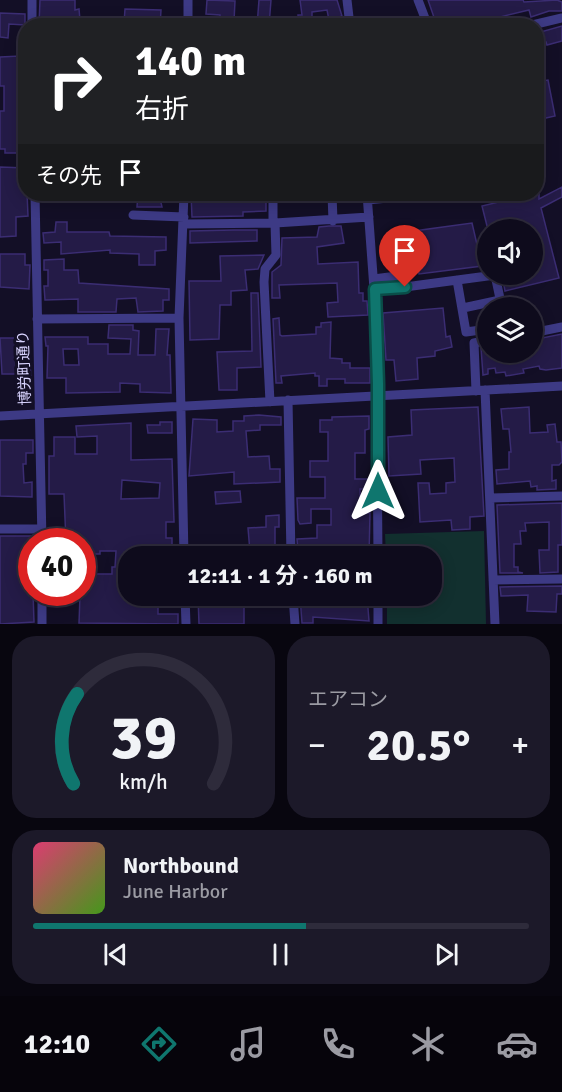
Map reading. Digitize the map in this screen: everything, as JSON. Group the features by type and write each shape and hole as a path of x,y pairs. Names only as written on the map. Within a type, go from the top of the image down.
{"street":[{"path":"32,0 32,18"},
{"path":"188,0 188,18"},
{"path":"347,0 349,18"},
{"path":"418,0 425,18"},
{"path":"544,22 562,18"},
{"name":"博労町通り","path":"35,201 42,528"},
{"path":"184,201 179,318 184,546"},
{"path":"270,402 264,269 276,255 273,201"},
{"path":"332,201 333,220"},
{"path":"368,201 378,395 378,546"},
{"path":"133,215 184,221 274,223 369,217"},
{"path":"374,284 405,287 495,275 500,297"},
{"path":"457,280 466,332 477,330"},
{"path":"463,308 477,307"},
{"path":"38,319 179,318"},
{"path":"543,331 562,327"},
{"path":"477,342 474,342 477,363"},
{"path":"477,363 491,498 495,624"},
{"path":"0,416 562,386"},
{"path":"288,400 291,546"},
{"path":"491,498 562,496"},
{"path":"0,529 18,529"},
{"path":"493,580 562,579"},
{"path":"42,606 42,624"},
{"path":"185,606 186,624"},
{"path":"294,606 295,624"},
{"path":"378,606 378,624"}],"green space":[{"path":"484,531 486,624 387,624 387,606 442,606 442,546 386,546 385,534"}],"building":[{"path":"40,0 75,0 75,10 79,9 80,18 39,18"},
{"path":"207,0 235,1 234,18 220,18 220,15 206,14"},
{"path":"259,0 271,0 270,18 258,18"},
{"path":"300,0 337,0 342,16 329,18 327,10 312,12 312,18 298,18 298,15 302,15"},
{"path":"428,0 523,0 524,2 557,0 562,2 562,11 549,11 531,17 529,10 500,18 434,18"},
{"path":"125,9 161,10 160,18 124,18"},
{"path":"0,13 25,14 25,18 18,18 18,25 9,24 8,38 0,37"},
{"path":"562,26 562,41 547,45 544,43 544,31"},
{"path":"18,56 18,153 5,153 5,149 0,149 0,111 4,111 4,86 0,86 0,57"},
{"path":"548,80 555,116 544,118 544,81"},
{"path":"0,167 18,168 18,201 27,201 28,216 16,217 16,236 0,237"},
{"path":"562,187 562,197 541,208 559,278 543,282 543,219 485,219 482,206 503,201 544,201 544,196"},
{"path":"137,201 161,201 162,207 137,207"},
{"path":"191,201 266,201 266,211 243,212 243,216 192,217"},
{"path":"56,222 67,222 67,232 109,232 110,236 166,237 166,250 155,251 155,265 139,265 139,254 110,253 110,250 61,254 61,242 44,243 43,233 55,232"},
{"path":"472,223 477,244 477,267 419,274 414,231"},
{"path":"341,226 344,243 317,247 318,264 358,262 359,293 363,293 363,301 367,301 368,315 328,317 327,303 338,302 337,283 279,285 280,298 272,298 272,272 281,265 282,238 317,237 319,227"},
{"path":"257,230 257,241 190,243 190,231"},
{"path":"0,254 25,254 25,265 30,265 29,289 0,287"},
{"path":"264,255 258,269 245,270 247,290 231,291 231,305 220,305 219,339 190,340 189,281 221,281 220,256"},
{"path":"64,259 64,270 78,270 79,283 169,289 169,300 163,300 163,311 138,312 136,298 117,299 116,312 78,312 78,299 45,300 44,286 48,286 48,270 44,270 44,260"},
{"path":"504,285 530,285 505,291"},
{"path":"251,293 258,293 261,367 237,368 237,390 219,390 217,352 252,351"},
{"path":"443,308 446,337 450,336 452,347 435,351 435,356 417,358 418,379 396,381 394,360 386,360 383,313"},
{"path":"279,318 280,335 282,336 316,334 316,327 321,327 321,323 331,322 330,358 342,359 342,363 350,363 350,368 370,368 370,383 345,383 345,379 327,379 327,386 319,386 319,376 315,376 315,373 281,376 282,383 276,383 273,319"},
{"path":"109,325 133,325 133,330 139,331 138,355 155,355 156,329 169,329 167,355 170,355 171,393 140,392 140,384 120,383 120,392 66,393 66,378 47,378 48,346 46,346 45,337 88,337 88,344 108,344 108,354 130,354 131,339 108,338","holes":["63,349 78,349 79,365 64,365"]},
{"path":"562,334 562,368 546,370 540,369 539,366 523,369 524,373 506,376 505,372 496,373 495,368 488,369 488,374 483,375 482,363 543,363 543,338"},
{"path":"0,338 28,338 31,378 21,378 21,374 2,374"},
{"path":"478,407 484,516 470,517 470,529 452,530 451,520 420,522 418,483 429,483 430,494 446,493 446,483 455,482 454,458 420,460 421,474 389,476 388,437 412,435 411,410"},
{"path":"529,407 530,433 548,432 547,425 555,424 557,442 561,442 562,462 559,465 552,465 552,481 556,480 556,489 537,490 537,486 531,487 530,481 497,484 496,470 509,469 509,452 511,452 509,429 503,429 501,409"},
{"path":"244,416 281,417 281,425 260,425 260,430 246,431 248,457 269,456 270,469 280,469 280,482 234,484 234,472 189,476 193,419 217,420 217,432 233,431 233,421 244,421"},
{"path":"369,416 369,429 365,430 365,453 355,453 355,479 370,479 370,489 360,489 360,513 370,513 369,546 298,546 297,539 317,538 317,525 331,525 331,509 311,509 311,523 300,524 297,498 325,498 325,477 310,477 310,461 328,461 328,432 320,432 320,420 332,420 332,417"},
{"path":"160,422 172,422 172,433 148,433 147,425 160,425"},
{"path":"131,423 131,460 172,459 174,522 166,522 166,538 172,538 172,546 118,546 118,606 158,606 158,614 178,614 178,624 79,623 80,606 96,606 96,574 112,574 116,551 100,551 100,554 96,554 96,528 65,528 64,494 49,494 49,456 54,456 54,437 75,437 75,454 97,454 97,436 77,437 76,426","holes":["122,480 160,483 159,498 121,499"]},
{"path":"0,440 33,440 33,453 26,453 26,464 23,464 24,483 32,482 32,497 0,496"},
{"path":"240,491 241,502 216,504 215,492"},
{"path":"562,503 562,545 558,545 558,572 540,573 539,550 549,550 549,522 525,523 526,531 520,531 521,544 514,544 514,567 518,567 518,572 523,573 500,573 497,505"},
{"path":"279,515 279,527 275,527 275,546 250,546 248,528 266,527 266,516"},
{"path":"0,536 18,536 18,606 33,606 34,622 0,624"},
{"path":"562,586 562,594 557,594 556,612 527,611 528,595 501,596 500,587"},
{"path":"198,606 244,606 244,624 199,624"},
{"path":"301,606 368,606 369,621 313,617 313,623 302,623"}],"route":[{"path":"378,491 375,289 405,287"}]}
